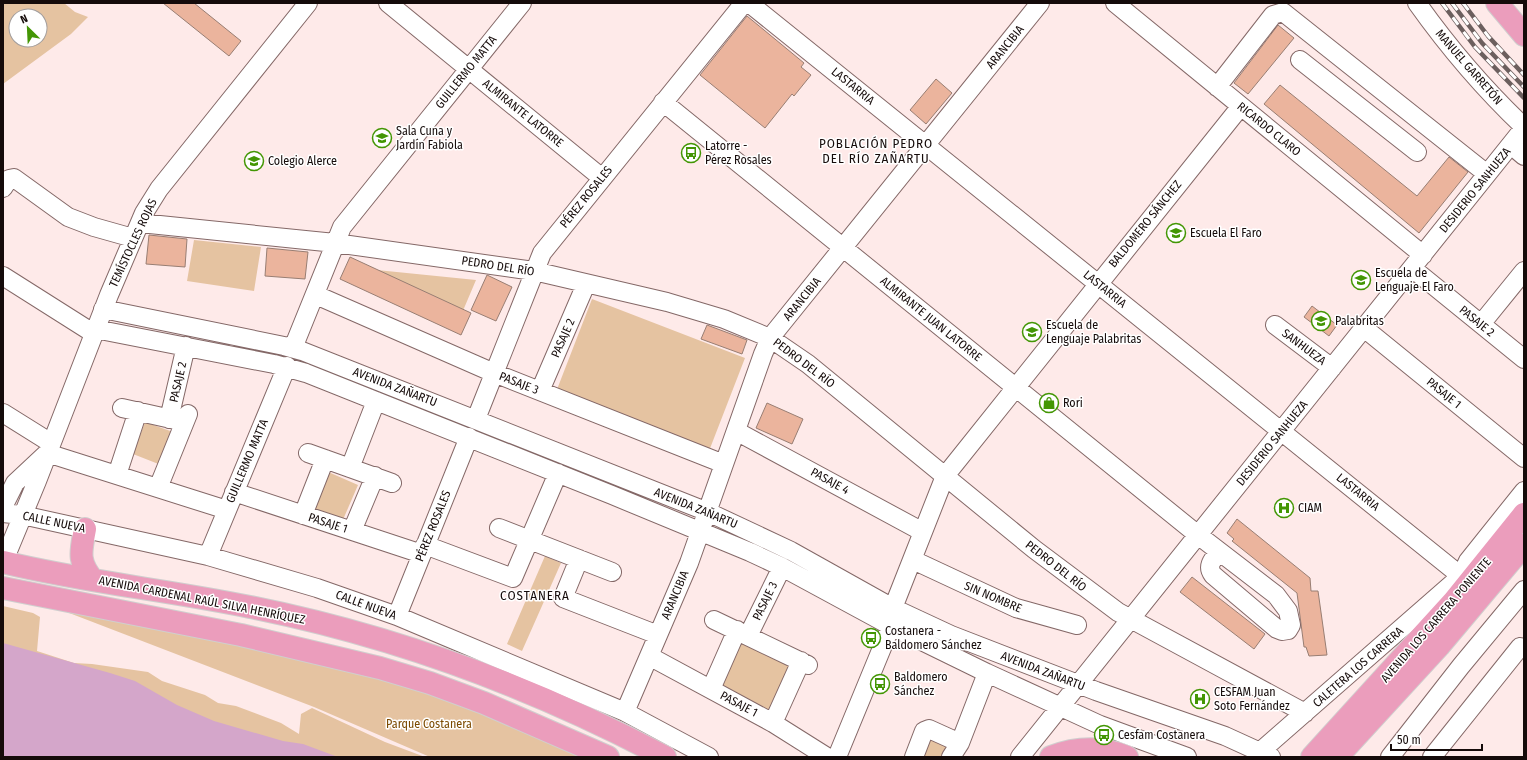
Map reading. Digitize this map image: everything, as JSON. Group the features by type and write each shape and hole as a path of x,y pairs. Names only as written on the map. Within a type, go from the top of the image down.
{"main road":[{"path":"1497,3 1524,35"},
{"name":"AVENIDA LOS CARRERA PONIENTE","path":"1351,728 1454,601 1517,538 1524,514"},
{"path":"85,529 81,558 85,570 93,580"},
{"path":"1461,576 1517,538"},
{"name":"AVENIDA CARDENAL RAÚL SILVA HENRÍQUEZ","path":"3,562 93,580 250,607 325,624 395,644 472,670 564,707 665,757"},
{"path":"3,588 240,635 380,668 430,683 484,703 608,757"},
{"path":"1312,757 1351,728"},
{"path":"1337,757 1351,728"},
{"path":"1051,757 1073,750 1093,749 1112,752 1127,757"}],"street":[{"name":"TEMÍSTOCLES ROJAS","path":"3,562 103,309 136,231 158,189 308,3"},
{"name":"ALMIRANTE LATORRE","path":"388,3 602,178"},
{"name":"GUILLERMO MATTA","path":"293,348 332,257 335,243 349,218 522,3"},
{"name":"PÉREZ ROSALES","path":"476,419 534,271 546,247 744,3"},
{"name":"LASTARRIA","path":"749,3 1461,576"},
{"name":"ARANCIBIA","path":"625,712 708,512 763,354 770,338 1040,3"},
{"name":"RICARDO CLARO","path":"1115,3 1241,106 1418,261"},
{"name":"MANUEL GARRETÓN","path":"1417,3 1446,43 1466,67 1524,128"},
{"path":"1217,87 1273,15 1283,12 1488,174"},
{"path":"1300,60 1414,146 1428,126"},
{"name":"ALMIRANTE JUAN LATORRE","path":"663,102 1219,552 1280,599 1290,616 1291,625 1288,630 1282,631 1277,629 1212,573 1210,565 1219,552"},
{"name":"BALDOMERO SÁNCHEZ","path":"893,608 913,560 944,476 1241,106"},
{"name":"DESIDERIO SANHUEZA","path":"1020,757 1488,174 1517,151 1524,128"},
{"name":"PEDRO DEL RÍO","path":"3,188 9,179 14,178 68,217 94,227 136,231 335,243 534,271 705,313 743,326 770,338 808,364 1046,559 1098,598 1132,619 1305,713"},
{"name":"PASAJE 2","path":"1418,261 1481,324 1524,359"},
{"path":"1481,324 1524,271"},
{"path":"3,276 94,331"},
{"name":"PASAJE 2","path":"540,391 586,284"},
{"name":"PASAJE 3","path":"316,295 494,373 724,464"},
{"name":"AVENIDA ZAÑARTU","path":"103,309 293,348 476,419 708,512 791,551 893,608 951,635 1078,684 1219,734 1262,755"},
{"name":"SANHUEZA","path":"1275,325 1332,368"},
{"name":"PASAJE 1","path":"1364,328 1524,458"},
{"name":"AVENIDA ZAÑARTU","path":"94,331 186,346 287,366 376,400 558,473 782,567 892,626 987,673 1100,725 1187,757"},
{"name":"PASAJE 2","path":"158,488 181,418 186,346"},
{"name":"GUILLERMO MATTA","path":"208,556 287,366"},
{"path":"350,468 376,400"},
{"name":"PASAJE 2","path":"117,475 130,409 181,418"},
{"path":"3,413 49,448 117,475 227,510"},
{"name":"PASAJE 4","path":"736,431 923,532"},
{"name":"PÉREZ ROSALES","path":"397,616 469,437"},
{"name":"TEMÍSTOCLES ROJAS","path":"3,507 15,483 49,448"},
{"path":"308,453 392,483"},
{"path":"303,515 325,459"},
{"path":"530,540 558,473"},
{"path":"352,531 375,476"},
{"name":"CALETERA LOS CARRERA","path":"1262,755 1305,713 1461,576 1468,562 1524,491"},
{"name":"PASAJE 1","path":"234,492 352,531 423,550 514,578 530,540"},
{"name":"CALLE NUEVA","path":"3,513 22,515 208,556 317,588 397,616 625,712 664,731 710,757"},
{"path":"499,528 612,572"},
{"path":"578,559 563,598 658,635"},
{"name":"SIN NOMBRE","path":"913,560 1016,608 1078,625"},
{"name":"PASAJE 3","path":"743,633 782,567"},
{"path":"1390,757 1461,666 1524,590"},
{"name":"PASAJE 3","path":"714,620 805,663 773,723"},
{"path":"838,757 892,626"},
{"path":"711,689 743,633"},
{"path":"1432,757 1520,647"},
{"name":"PASAJE 1","path":"649,656 773,723 827,757"},
{"path":"914,757 924,730 929,729 955,750 987,673"}],"green space":[{"path":"3,3 64,3 75,12 88,17 71,34 3,84"},
{"path":"194,240 261,247 254,291 187,281"},
{"path":"367,269 476,280 462,313"},
{"path":"592,299 745,358 709,451 556,392"},
{"path":"145,422 173,432 161,465 133,454"},
{"path":"326,471 358,485 342,522 310,508"},
{"path":"545,556 561,563 522,651 507,644"},
{"name":"Parque Costanera","path":"38,601 330,664 439,696 585,757 430,757 314,707"},
{"path":"3,606 33,613 40,617 37,651 74,663 148,672 162,681 205,695 218,703 236,706 281,723 299,734 301,714 312,708 385,742 425,757 3,757"},
{"path":"737,630 801,661 773,723 711,689"},
{"path":"924,731 960,743 951,757 914,757"}],"shaded area":[{"path":"3,643 135,681 177,705 214,721 283,741 303,744 338,757 3,757"}],"building":[{"path":"163,3 194,3 241,41 229,56"},
{"path":"747,16 804,63 801,67 811,75 794,96 792,94 765,128 700,75"},
{"path":"1278,25 1294,38 1248,94 1234,83"},
{"path":"936,79 952,93 926,124 910,110"},
{"path":"1280,85 1417,196 1449,157 1468,172 1419,233 1264,104"},
{"path":"149,235 187,239 185,267 146,264"},
{"path":"267,248 308,252 305,279 265,276"},
{"path":"350,257 471,313 461,335 340,279"},
{"path":"487,275 512,287 496,321 471,310"},
{"name":"Palabritas","path":"1312,306 1337,325 1329,336 1304,317"},
{"path":"707,325 747,340 742,354 701,339"},
{"path":"767,403 803,419 792,444 756,428"},
{"path":"1237,519 1310,578 1311,591 1318,591 1327,655 1309,656 1306,647 1304,647 1297,593 1232,541 1234,539 1227,533"},
{"path":"1192,577 1265,634 1254,649 1180,592"}],"railway":[{"path":"1442,3 1475,47 1524,98"},
{"path":"1452,3 1482,43 1524,87"},
{"path":"1463,3 1488,36 1524,75"}],"place":[{"name":"Sala Cuna y Jardín Fabiola","path":"382,138"},
{"name":"Latorre - Pérez Rosales","path":"691,153"},
{"name":"Colegio Alerce","path":"254,161"},
{"name":"Escuela El Faro","path":"1176,233"},
{"name":"Escuela de Lenguaje El Faro","path":"1361,280"},
{"name":"Palabritas","path":"1321,321"},
{"name":"Escuela de Lenguaje Palabritas","path":"1032,332"},
{"name":"Rori","path":"1049,403"},
{"name":"CIAM","path":"1284,508"},
{"name":"Costanera - Baldomero Sánchez","path":"871,638"},
{"name":"Baldomero Sánchez","path":"880,684"},
{"name":"CESFAM Juan Soto Fernández","path":"1200,699"},
{"name":"Cesfam Costanera","path":"1104,735"}],"district":[{"name":"POBLACIÓN PEDRO DEL RÍO ZAÑARTU","path":"876,150"},
{"name":"COSTANERA","path":"535,595"}]}
